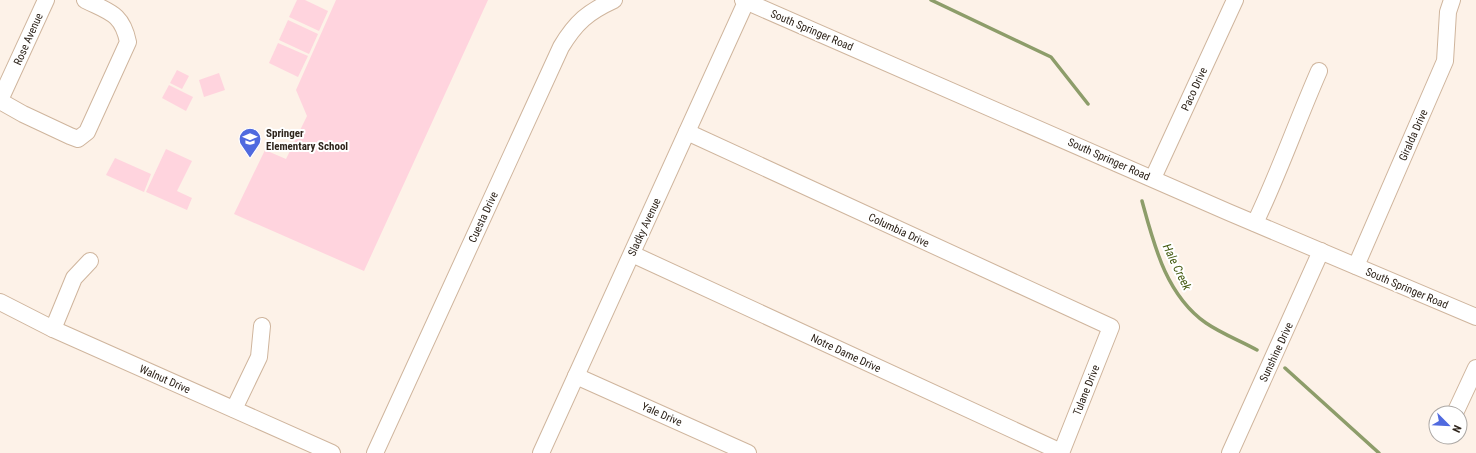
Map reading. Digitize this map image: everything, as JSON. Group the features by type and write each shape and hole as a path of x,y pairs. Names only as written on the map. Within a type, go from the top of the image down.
{"street":[{"path":"0,101 27,116 78,139 87,132 128,42 125,28 120,19 112,12 85,0"},
{"path":"586,15 600,0"},
{"name":"Cuesta Drive","path":"375,453 561,47 572,29 586,15 614,0"},
{"name":"Paco Drive","path":"1154,178 1235,0"},
{"name":"Giralda Drive","path":"1356,266 1445,60 1448,12 1452,0"},
{"name":"Rose Avenue","path":"0,101 41,1"},
{"name":"South Springer Road","path":"744,1 1255,223 1476,317"},
{"name":"Sladky Avenue","path":"541,453 687,132 744,1"},
{"path":"1255,223 1273,186 1304,104 1319,71"},
{"name":"Columbia Drive","path":"687,132 1112,327"},
{"name":"Sunshine Drive","path":"1230,453 1321,251"},
{"name":"Notre Dame Drive","path":"632,254 1061,453"},
{"path":"53,329 74,278 90,261"},
{"name":"Walnut Drive","path":"0,302 53,329 332,453"},
{"path":"234,409 259,357 262,326"},
{"name":"Tulane Drive","path":"1061,453 1112,327"},
{"path":"1459,405 1476,368"},
{"name":"Yale Drive","path":"576,376 748,453"}],"shaded area":[{"path":"297,0 305,0 328,11 319,31 289,17"},
{"path":"336,0 488,0 364,271 234,214 265,150 286,159 307,116 296,90"},
{"path":"288,20 318,34 309,54 279,40"},
{"path":"278,43 308,56 298,77 269,63"},
{"path":"177,70 189,76 182,89 170,83"},
{"path":"219,73 225,90 204,97 199,80"},
{"path":"169,85 193,97 186,111 162,98"},
{"path":"166,149 192,161 177,191 192,198 187,210 146,192"},
{"path":"115,158 151,174 144,192 106,175"}],"waterway":[{"name":"Hale Creek","path":"931,0 1051,57 1088,104"},
{"name":"Hale Creek","path":"1142,201 1157,252 1171,284 1181,298 1192,312 1206,323 1218,331 1257,350"},
{"name":"Hale Creek","path":"1285,368 1379,453"}],"place":[{"name":"Springer Elementary School","path":"250,158"}]}
